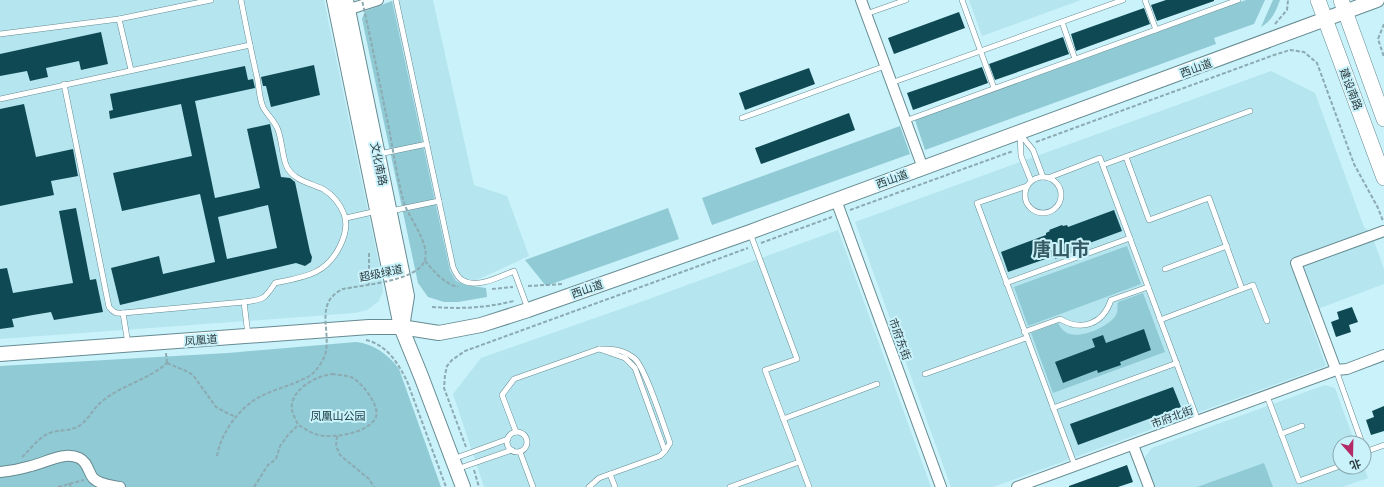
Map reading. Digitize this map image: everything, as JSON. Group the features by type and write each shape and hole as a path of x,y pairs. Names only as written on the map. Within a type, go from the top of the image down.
{"main road":[{"name":"建设南路","path":"1318,0 1384,178"},
{"name":"建设南路","path":"1343,6 1384,119"}],"street":[{"name":"文化南路","path":"334,0 384,211 407,296 401,327"},
{"path":"346,5 378,0"},
{"path":"861,0 923,168"},
{"name":"西山道","path":"401,327 439,333 481,325 526,304 750,232 1020,133 1325,20 1343,6 1377,0"},
{"name":"文化南路","path":"346,5 378,155 384,211"},
{"name":"市府东街","path":"836,200 941,487"},
{"path":"1336,370 1296,263 1384,231"},
{"path":"401,327 463,487"},
{"name":"凤凰道","path":"0,354 128,344 401,327"},
{"name":"市府北街","path":"1336,370 1345,363 1384,349"},
{"name":"市府北街","path":"1017,487 1336,370 1347,369 1384,355"},
{"path":"1133,445 1148,487"},
{"path":"0,472 11,471 66,456 72,456 80,458 85,463 92,477 104,484 120,487"}],"lane":[{"path":"0,34 119,20 211,0"},
{"path":"64,84 109,307 112,311 118,314 244,302 257,300 267,296 275,283 308,276 319,271 336,255 346,230 346,218 334,197 324,190 298,178 290,172 286,165 278,130 263,107 241,0"},
{"path":"396,0 453,267 462,280 477,283 514,271 526,304"},
{"path":"866,14 906,0"},
{"path":"962,0 994,88"},
{"path":"891,83 1123,0"},
{"path":"1145,0 1156,30"},
{"path":"905,121 1238,0"},
{"path":"119,20 131,70"},
{"path":"1062,22 1075,59"},
{"path":"0,99 250,45"},
{"path":"742,118 885,66"},
{"path":"1103,165 1250,111"},
{"path":"1020,133 1033,150 1046,177 1058,184 1061,194 1058,205 1050,212 1038,213 1029,207 1025,196 1029,183 1021,156 1020,133"},
{"path":"378,155 427,144"},
{"path":"1126,157 1149,220 1209,198 1242,289"},
{"path":"1075,466 1026,338 977,203 1029,183 1038,177 1046,177 1100,158 1198,421"},
{"path":"346,218 439,200"},
{"path":"750,232 797,358 765,370 809,487"},
{"path":"1006,283 1130,238"},
{"path":"1165,269 1226,246"},
{"path":"1160,320 1253,285 1267,322"},
{"path":"1024,332 1060,319 1069,324 1084,325 1098,320 1108,311 1111,300 1148,287"},
{"path":"244,302 248,336"},
{"path":"123,313 128,344"},
{"path":"925,374 1026,338"},
{"path":"516,432 502,395 514,379 599,349 618,349 635,358 643,369 670,443 660,456 599,478 589,487"},
{"path":"1053,408 1176,363"},
{"path":"1336,370 1359,435"},
{"path":"783,419 876,384"},
{"path":"1267,396 1299,481 1332,469"},
{"path":"1281,434 1302,426"},
{"path":"455,464 468,453 508,439 516,432"},
{"path":"516,432 522,434 526,439 525,448 520,452"},
{"path":"508,439 508,445 512,450"},
{"path":"1372,449 1384,445"},
{"path":"455,464 472,464 512,450 520,452"},
{"path":"520,452 533,487"},
{"path":"730,487 799,462"},
{"path":"610,474 615,487"}],"path":[{"name":"超级绿道","path":"217,456 222,440 236,416 247,406 260,397 307,378 316,372 326,352 325,311 328,301 335,293 343,289 402,278 419,269 425,261 425,246 405,203 362,0"},
{"path":"1287,10 1288,0"},
{"path":"1384,24 1378,39 1384,57"},
{"path":"1029,145 1274,55 1290,50 1304,52 1317,63 1354,164 1378,208 1384,224"},
{"path":"468,453 444,388 445,375 448,366 452,360 465,351 1021,148"},
{"path":"369,253 369,284"},
{"path":"557,288 564,285"},
{"path":"432,307 461,309 526,304"},
{"path":"364,340 368,340 379,346 391,355 400,366 407,381 446,487"},
{"path":"320,342 328,341"},
{"path":"11,471 18,461 44,436 51,432 70,430 78,427 98,405 107,398 159,370 166,363 166,352"},
{"path":"166,363 186,371 193,376 216,407 236,416"},
{"path":"332,374 353,378 369,394 377,411 375,418 367,428 350,433 337,435 317,434 298,425 292,409 295,397 303,387 321,376 332,374"},
{"path":"254,487 268,466 276,459 280,446 298,425"},
{"path":"337,435 336,446 340,455 369,479 374,487"},
{"path":"472,464 479,487"},
{"path":"58,487 92,477"},
{"path":"68,484 71,487"}],"shaded area":[{"path":"0,0 324,0 381,274 383,292 378,302 367,310 355,313 0,339"},
{"path":"433,0 474,185 507,196 529,256 466,285 456,281 450,271 392,1"},
{"path":"969,0 1081,0 982,36"},
{"path":"1271,71 1315,93 1364,227 1371,233 1384,269 1384,284 1307,313 1326,366 993,487 951,487 855,222"},
{"path":"838,230 931,487 484,487 453,394 481,358"},
{"path":"1325,385 1335,388 1352,435 1332,435 1332,475 1367,475 1368,478 1342,487 1154,487 1144,458 1152,448"}],"green space":[{"path":"1246,0 1265,0 1254,24 1214,38 1216,44 925,150 915,120"},
{"path":"1273,0 1280,0 1271,19 1261,27"},
{"path":"392,1 450,271 456,281 466,285 486,288 487,297 458,302 444,302 428,297 418,283 362,19 365,11"},
{"path":"900,126 910,154 712,225 702,198"},
{"path":"668,208 679,239 546,286 525,260"},
{"path":"1127,246 1141,284 1028,326 1014,287"},
{"path":"1143,293 1165,352 1053,393 1031,333 1058,323 1063,330 1069,334 1076,335 1092,332 1112,320 1117,313 1118,302"},
{"name":"凤凰山公园","path":"356,342 375,347 385,354 399,369 441,487 0,487 0,366 228,353"},
{"path":"1264,463 1273,487 1197,487"}],"building":[{"path":"1166,0 1214,1 1157,21 1151,5"},
{"path":"1144,8 1150,24 1076,51 1071,34"},
{"path":"959,12 965,28 894,54 888,38"},
{"path":"101,32 108,64 81,70 79,61 46,68 48,77 30,81 27,71 0,76 0,54"},
{"path":"1063,37 1069,54 995,80 989,64"},
{"path":"314,65 320,95 271,107 266,86 263,86 261,77"},
{"path":"245,66 248,80 253,79 255,88 195,101 215,198 260,188 247,129 270,124 281,177 290,178 295,182 312,257 311,262 305,266 296,263 120,305 111,268 159,256 163,274 215,262 200,194 122,211 113,173 192,156 181,104 110,119 109,111 113,110 110,94","holes":["268,205 277,248 227,259 218,217"]},
{"path":"982,67 988,83 913,110 907,93"},
{"path":"809,68 815,84 745,110 739,93"},
{"path":"24,104 36,157 73,149 78,176 51,181 54,195 0,206 0,109"},
{"path":"849,113 855,130 761,164 755,148"},
{"path":"76,208 90,280 96,279 103,312 54,320 51,312 12,319 14,327 0,329 0,269 7,268 13,293 73,283 59,211"},
{"path":"1114,210 1122,231 1076,248 1077,251 1055,259 1054,256 1008,272 1001,252 1046,235 1046,233 1050,231 1049,230 1062,225 1067,225 1068,227"},
{"path":"1352,307 1358,322 1349,325 1351,332 1336,337 1331,322 1339,319 1337,312"},
{"path":"1144,329 1151,350 1120,362 1121,365 1098,373 1097,370 1063,383 1055,362 1095,347 1092,339 1103,335 1106,343"},
{"path":"1173,387 1181,407 1078,445 1070,424"},
{"path":"1384,406 1384,431 1371,435 1366,420 1374,417 1372,411"},
{"path":"1127,465 1133,482 1118,487 1069,487 1069,486"}],"district":[{"name":"唐山市","path":"1061,249"}]}
